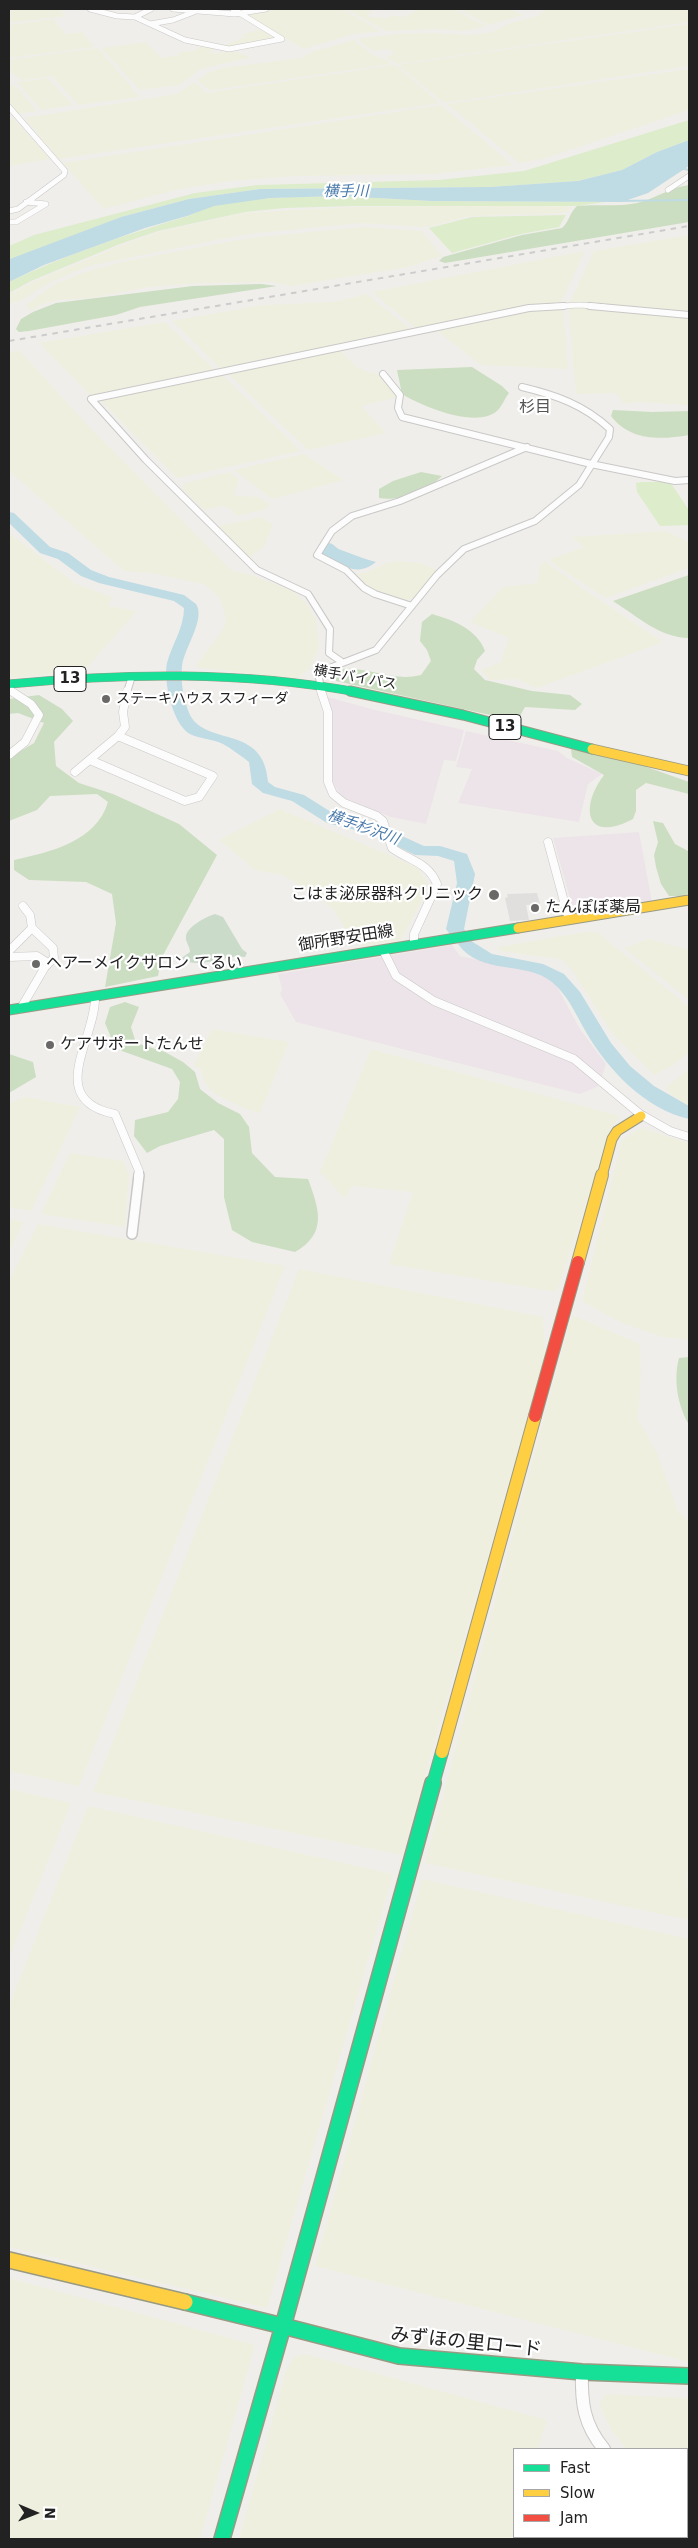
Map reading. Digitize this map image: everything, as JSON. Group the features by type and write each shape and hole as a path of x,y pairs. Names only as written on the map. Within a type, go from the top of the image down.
{"main road":[{"name":"横手バイパス","path":"9,684 90,677 199,676 320,687 456,714 615,755 689,771"},
{"name":"御所野安田線","path":"9,1010 689,900"},
{"path":"222,2539 283,2326 612,1140 617,1131 641,1116"},
{"name":"みずほの里ロード","path":"9,2260 399,2356 582,2372 689,2376"}],"street":[{"path":"90,9 118,16 135,17 185,40 229,49 282,39 233,9"},
{"path":"135,17 151,9"},
{"path":"173,9 240,14 266,9"},
{"path":"150,24 173,20 194,12"},
{"path":"9,107 65,171 64,175 26,202 9,211"},
{"path":"668,190 689,176"},
{"path":"9,222 16,222 46,204 26,202"},
{"path":"342,662 329,653 330,629 308,594 257,570 146,460 91,399 529,308 580,305 689,315"},
{"path":"383,374 386,375 400,395 398,408 402,417 591,464 676,481 689,480"},
{"path":"414,944 414,934 437,884 428,868 420,860 392,848 383,821 377,816 344,803 333,794 328,782 328,712 320,687 319,677 327,669 376,650 437,576 464,549 535,521 579,485 609,437 610,429 588,409 565,398 522,387"},
{"path":"412,606 375,594 364,588 346,570 317,555 332,531 352,516 400,501 527,447"},
{"path":"75,772 125,730 127,721 123,712 132,676"},
{"path":"9,690 31,704 39,715 25,742 9,755"},
{"path":"90,760 193,802 200,798 213,776 118,736"},
{"path":"548,842 570,920"},
{"path":"21,1008 48,964 54,958 54,948 32,928 30,915 23,906"},
{"path":"9,951 32,928"},
{"path":"383,950 396,976 434,1002 574,1058 591,1069 641,1116 669,1132 689,1137"},
{"path":"9,957 37,956 48,964"},
{"path":"95,997 96,1009 87,1030 79,1076 80,1095 89,1105 115,1114 139,1171 132,1234"},
{"path":"582,2372 580,2406 591,2434 603,2448"}],"shaded area":[{"path":"328,697 371,709 464,730 456,761 444,760 426,824 391,817 341,797 331,778 332,716"},
{"path":"466,731 558,751 567,758 602,774 588,784 579,822 458,803 472,769 456,767"},
{"path":"639,832 652,902 574,913 553,838"},
{"path":"537,893 540,904 526,905 529,920 510,921 505,898 508,897 507,894"},
{"path":"452,945 460,956 532,971 554,981 580,1029 606,1064 599,1086 580,1094 296,1022 280,994 282,989 278,974"}],"green space":[{"path":"9,9 60,9 66,16 9,23"},
{"path":"280,9 342,9 381,31 354,34 303,49 246,15"},
{"path":"346,9 372,9 367,17 389,18 391,15 403,17 420,9 454,9 486,26 465,31 437,29 386,31"},
{"path":"459,9 510,9 523,15 488,25"},
{"path":"546,9 687,9 689,22 398,64 385,57 394,54 392,50 373,51 357,39 397,34 434,33 470,35 493,32 508,24 537,16"},
{"path":"53,19 66,34 82,32 95,47 9,58 9,25"},
{"path":"689,24 689,66 444,103 398,65"},
{"path":"264,29 278,39 233,48 226,45 244,37 242,34"},
{"path":"354,40 373,55 387,60 391,64 212,90 206,88 197,80 209,72 223,68 301,58 312,52"},
{"path":"146,42 161,58 179,55 177,53 192,51 207,44 218,49 209,51 212,54 232,51 252,57 200,69 180,85 140,90 101,48"},
{"path":"98,48 140,97 78,105 52,76 21,80 9,70 9,60"},
{"path":"395,65 440,103 58,159 25,118 177,94 193,83 197,83 205,93"},
{"path":"689,69 689,110 543,159 519,163 447,104"},
{"path":"48,78 73,105 41,110 17,82"},
{"path":"9,83 18,88 37,111 17,114 9,104"},
{"path":"441,105 513,165 434,174 297,176 230,181 180,189 103,209 63,163"},
{"path":"9,119 14,119 50,159 9,166"},
{"path":"689,120 689,140 657,152 622,170 578,181 490,187 260,189 189,199 121,217 9,260 9,246 34,235 195,193 258,185 439,180 524,171"},
{"path":"689,185 689,222 445,263 439,261 443,257 522,235 562,228 577,206 637,203"},
{"path":"339,196 432,201 605,202 577,206 354,206 284,208 245,212 158,231 120,244 31,281 9,293 9,282 52,263 213,206 260,199"},
{"path":"552,205 572,207 565,213 470,216 427,227 361,223 256,233 216,240 89,266 51,282 20,301 9,304 9,295 33,282 120,246 159,232 244,213 354,207"},
{"path":"566,215 559,227 521,234 452,253 429,228 472,217"},
{"path":"362,227 422,231 442,256 408,267 292,286 272,282 203,283 148,287 97,297 60,300 45,303 31,311 26,305 55,284 85,272 126,261 250,238"},
{"path":"689,235 689,312 570,302 594,251"},
{"path":"585,251 561,302 524,306 416,329 372,292"},
{"path":"261,284 277,286 140,307 116,315 29,331 19,332 16,329 21,319 56,303 193,286"},
{"path":"367,294 411,330 222,370 172,321 263,305 334,302"},
{"path":"563,306 568,369 481,365 435,329 509,313"},
{"path":"568,306 689,316 689,405 639,402 623,404 618,395 614,393 576,394"},
{"path":"165,322 216,371 92,397 39,343"},
{"path":"339,349 356,366 365,371 384,376 398,397 361,406 386,433 308,450 226,372"},
{"path":"20,351 81,418 231,570 254,576 293,591 307,604 316,620 319,648 310,668 297,679 195,667 224,628 226,617 220,598 206,585 152,573 124,571 9,471 9,352"},
{"path":"472,367 502,386 509,393 498,410 489,416 477,418 450,414 435,410 411,399 402,394 397,370"},
{"path":"220,373 301,451 177,478 99,399"},
{"path":"613,410 689,411 689,435 657,438 636,434 627,430 611,416"},
{"path":"304,454 344,480 272,499 234,470"},
{"path":"230,472 239,480 234,494 237,496 259,497 269,504 267,509 236,516 231,509 221,506 204,510 183,490 183,484 185,483"},
{"path":"421,472 442,476 429,486 413,494 387,499 379,498 379,489 393,481"},
{"path":"670,482 689,510 689,525 660,526 637,492 636,483"},
{"path":"262,517 273,525 264,547 248,558 219,526"},
{"path":"665,531 689,542 689,568 605,598 548,560 584,547 571,537"},
{"path":"9,533 76,584 112,597 108,606 137,611 84,671 9,678"},
{"path":"396,561 421,563 438,571 415,598 402,601 371,589 356,574 368,572 386,563"},
{"path":"544,561 663,642 537,688 516,679 491,680 481,670 501,662 509,638 470,622 503,587 537,583 539,567"},
{"path":"689,575 689,638 678,637 659,630 613,601"},
{"path":"432,614 463,626 481,643 485,651 477,660 474,669 485,680 532,691 570,695 582,704 575,710 525,707 520,716 513,720 336,681 335,676 342,669 362,670 401,677 421,675 431,661 427,650 420,641 422,622"},
{"path":"39,695 62,709 73,721 54,742 56,766 79,783 113,794 179,824 217,855 161,959 158,976 105,987 116,923 112,894 86,882 29,880 14,870 14,860 56,849 82,836 102,816 108,802 97,794 50,796 37,810 9,821 9,758 34,743 44,723 18,713 9,714 9,699"},
{"path":"571,749 644,766 689,782 689,794 646,783 636,790 636,811 633,819 617,826 605,827 597,825 592,819 590,810 591,799 604,775 572,757"},
{"path":"280,809 417,867 427,881 427,891 401,940 363,946 351,939 334,910 322,900 283,875 255,870 219,840"},
{"path":"653,821 663,823 675,844 688,851 689,893 683,896 669,896 661,884 654,855 658,842"},
{"path":"215,914 223,917 242,949 247,953 245,957 200,963 187,962 180,959 190,952 186,936 190,929 203,919"},
{"path":"586,932 597,932 689,1007 689,1052 672,1066 654,1075 612,1033 572,970 561,959 499,951 498,947"},
{"path":"649,939 689,950 689,1000 624,948"},
{"path":"125,1002 139,1007 131,1027 136,1043 165,1052 183,1062 195,1072 200,1089 218,1103 240,1114 249,1127 252,1153 275,1177 308,1179 315,1200 318,1220 317,1228 305,1245 295,1252 252,1242 232,1230 224,1197 224,1139 214,1130 160,1146 147,1153 134,1136 135,1120 168,1112 178,1099 180,1082 172,1069 122,1051 112,1040 105,1023 110,1007"},
{"path":"212,1029 289,1042 260,1113 248,1110 213,1093 204,1081 201,1069 194,1065"},
{"path":"371,1049 620,1116 609,1132 557,1292 389,1264 413,1192 352,1186 345,1199 320,1172"},
{"path":"9,1054 33,1062 36,1077 9,1093"},
{"path":"689,1069 689,1106 671,1095 666,1087"},
{"path":"25,1097 80,1107 31,1211 9,1207 9,1106 10,1103"},
{"path":"641,1128 689,1143 689,1340 663,1337 622,1323 582,1301 622,1140"},
{"path":"70,1153 123,1161 129,1175 125,1227 41,1214"},
{"path":"9,1219 24,1222 9,1251"},
{"path":"38,1224 285,1266 79,1786 9,1771 9,1281"},
{"path":"299,1269 543,1317 545,1355 402,1855 93,1792"},
{"path":"575,1316 640,1344 641,1374 638,1419 657,1453 678,1511 689,1522 689,1845 687,1885 689,1890 689,1920 425,1863 570,1321"},
{"path":"689,1357 689,1425 679,1401 676,1375 679,1358"},
{"path":"9,1789 71,1803 9,1958"},
{"path":"88,1806 393,1874 267,2308 9,2247 9,2006"},
{"path":"422,1879 689,1939 689,2362 315,2266"},
{"path":"9,2278 255,2345 200,2539 9,2539"},
{"path":"305,2354 547,2420 538,2448 513,2448 513,2538 520,2539 239,2539 286,2371 294,2357"},
{"path":"606,2394 689,2398 689,2534 688,2448 625,2448 612,2431 599,2404"},
{"path":"649,2538 650,2539 548,2539"}],"water":[{"name":"横手川","path":"689,140 689,166 648,193 622,202 432,201 339,196 270,198 214,206 145,228 44,265 9,282 10,259 121,217 189,199 260,189 490,187 578,181 622,170 657,152"},
{"path":"328,543 341,550 376,562 362,569 342,566 321,554"}],"waterway":[{"path":"680,168 689,170"},
{"path":"617,201 689,200"},
{"name":"横手杉沢川","path":"9,516 45,550 63,556 86,573 104,580 179,598 191,607 191,623 182,639 174,666 177,698 183,716 194,730 229,741 256,759 259,766 260,784 269,790 298,798 333,820 351,826 376,830 421,851 440,851 461,858 465,866 466,883 455,929 461,937"},
{"name":"横手杉沢川","path":"467,944 476,953 486,958 536,967 548,971 558,978 574,996 603,1045 624,1070 648,1091 689,1113"}],"railway":[{"path":"9,341 689,226"}],"traffic: fast":[{"path":"9,684 155,674 214,675 288,681 419,705 592,749"},
{"path":"9,1010 518,928"},
{"path":"185,2302 283,2326 442,1752"},
{"path":"222,2539 283,2326 399,2356 582,2372 689,2376"}],"traffic: slow":[{"path":"592,749 689,771"},
{"path":"518,928 689,900"},
{"path":"578,1262 612,1139 617,1131 641,1116"},
{"path":"442,1752 535,1416"},
{"path":"9,2260 185,2302"}],"traffic: jam":[{"path":"535,1416 578,1262"}],"place":[{"name":"ステーキハウス スフィーダ","path":"106,699"},
{"name":"こはま泌尿器科クリニック","path":"494,895"},
{"name":"たんぽぽ薬局","path":"535,908"},
{"name":"ヘアーメイクサロン てるい","path":"36,964"},
{"name":"ケアサポートたんせ","path":"50,1045"}],"district":[{"name":"杉目","path":"535,408"}]}
